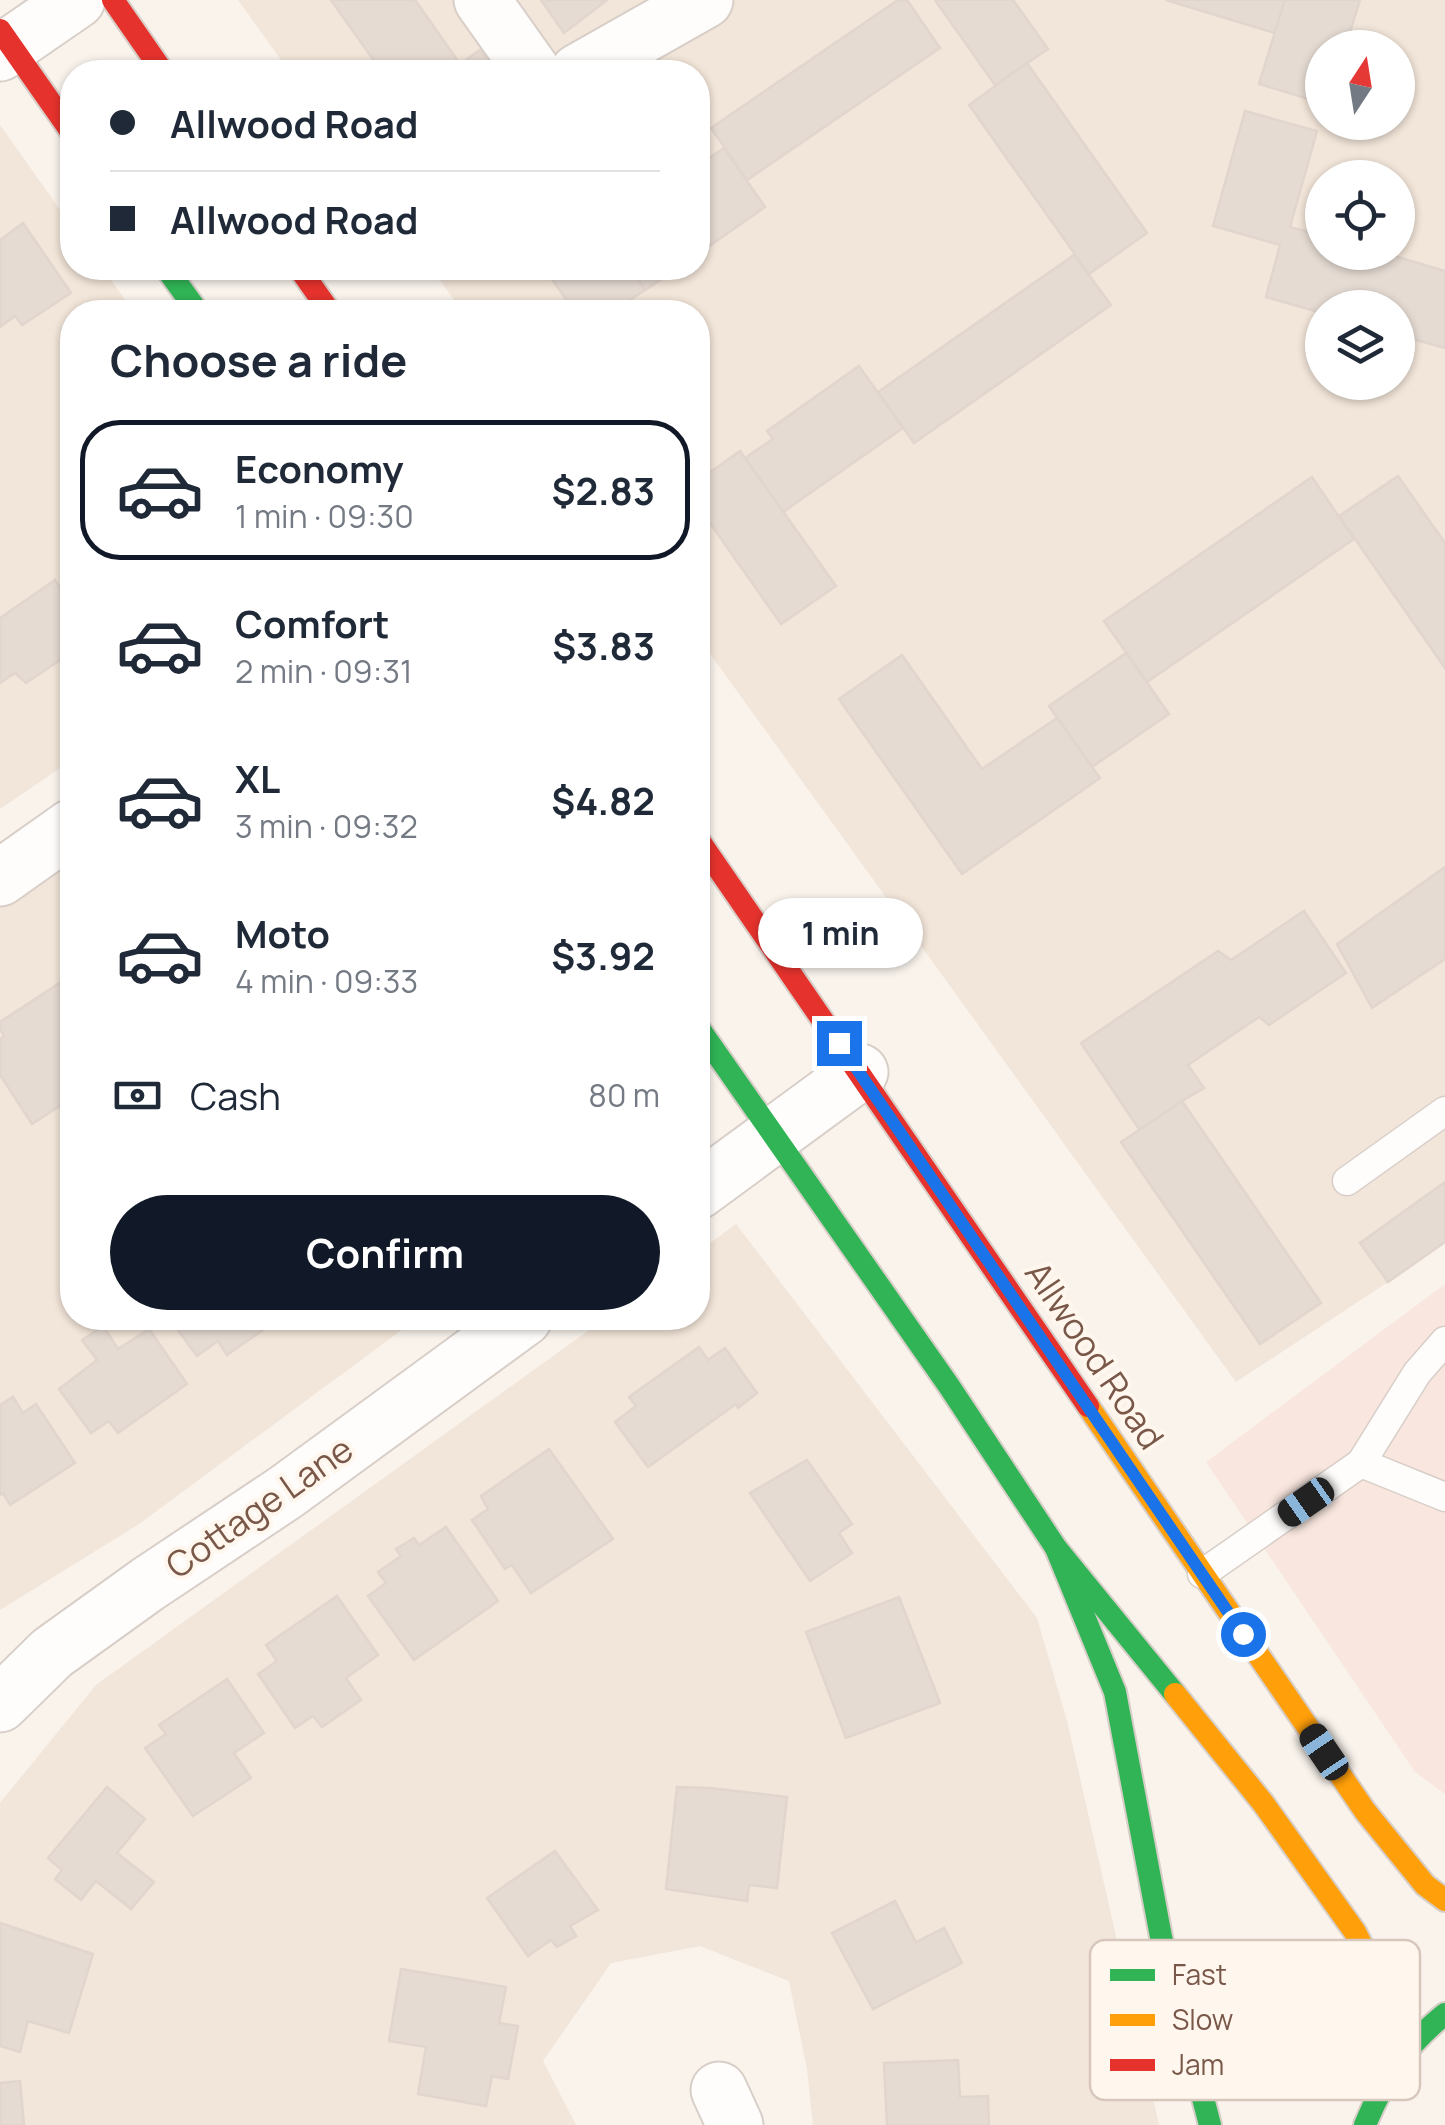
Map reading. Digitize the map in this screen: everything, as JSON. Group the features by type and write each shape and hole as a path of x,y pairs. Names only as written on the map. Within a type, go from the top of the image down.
{"main road":[{"path":"113,0 155,60"},
{"path":"4,42 60,117"},
{"name":"Allwood Road","path":"710,856 1365,1811 1425,1884 1445,1900"},
{"path":"710,1044 949,1386 1056,1548 1264,1802 1359,1940"},
{"path":"1056,1548 1115,1692 1162,1940"},
{"path":"1420,2033 1445,2014"},
{"path":"1203,2100 1210,2125"},
{"path":"1365,2125 1376,2100"}],"street":[{"path":"4,42 77,0"},
{"path":"482,0 524,60"},
{"path":"599,60 706,0"},
{"path":"0,878 60,836"},
{"path":"710,1181 860,1072"},
{"name":"Cottage Lane","path":"0,1704 52,1654 286,1492 508,1330"}],"lane":[{"path":"1346,1181 1445,1111"},
{"path":"1202,1574 1361,1463 1416,1373 1445,1341"},
{"path":"1361,1463 1445,1497"}],"shaded area":[{"path":"238,0 1445,0 1445,1242 1236,1382 710,654 710,300 454,300 440,280 710,280 710,60 281,60"},
{"path":"0,125 60,210 60,280 111,280 125,300 60,300 60,768 0,809"},
{"path":"60,858 60,1330 402,1330 139,1524 0,1610 0,905"},
{"path":"736,1224 1037,1618 1067,1721 1117,1940 1090,1940 1090,2100 1153,2100 1159,2125 813,2125 807,2069 789,1981 700,1946 611,1963 543,2061 576,2125 0,2125 0,1803 96,1685 589,1330 710,1330 710,1243"},
{"path":"1445,1284 1445,1794 1415,1772 1206,1462"}],"building":[{"path":"331,0 415,0 457,60 374,60"},
{"path":"541,0 607,0 564,33"},
{"path":"898,0 907,0 940,48 747,180 711,128"},
{"path":"935,0 1013,0 1048,49 995,85"},
{"path":"1166,0 1285,0 1275,33"},
{"path":"1285,0 1360,0 1351,30 1305,30 1305,98 1259,84"},
{"path":"480,50 487,60 466,60"},
{"path":"1027,63 1147,233 1089,274 969,105"},
{"path":"1245,111 1305,128 1305,140 1314,140 1309,160 1305,160 1290,227 1305,231 1305,270 1415,270 1415,262 1445,271 1445,348 1415,340 1415,290 1305,290 1305,308 1266,297 1280,245 1213,226"},
{"path":"724,148 765,207 710,246 710,158"},
{"path":"23,223 71,293 22,325 15,316 0,327 0,240"},
{"path":"1074,255 1111,305 914,443 878,392"},
{"path":"552,280 638,280 645,290 630,300 567,300"},
{"path":"638,280 660,280 645,290"},
{"path":"859,366 903,428 783,512 745,458 773,439 767,431"},
{"path":"740,451 836,586 781,624 710,523 710,472"},
{"path":"1398,476 1445,543 1445,668 1339,516"},
{"path":"1312,477 1354,539 1147,682 1104,621"},
{"path":"55,580 60,587 60,660 26,683 15,673 0,683 0,618"},
{"path":"1126,653 1169,714 1092,767 1049,706"},
{"path":"902,655 982,769 1057,718 1100,778 962,874 839,699"},
{"path":"1445,867 1445,959 1372,1008 1337,944"},
{"path":"1304,911 1346,973 1269,1025 1259,1017 1188,1065 1204,1088 1141,1132 1081,1043 1218,951 1231,960"},
{"path":"60,983 60,1106 32,1124 0,1075 0,1039 4,1036 0,1022"},
{"path":"1182,1101 1321,1303 1260,1344 1121,1142"},
{"path":"1445,1182 1445,1242 1388,1282 1360,1243"},
{"path":"97,1330 106,1330 118,1349 150,1330 187,1384 118,1433 109,1421 91,1433 59,1389 97,1360 82,1340"},
{"path":"178,1330 263,1330 227,1355 218,1341 197,1356"},
{"path":"699,1347 708,1360 725,1348 757,1393 648,1467 615,1422 636,1406 629,1397"},
{"path":"13,1397 23,1413 36,1404 75,1463 10,1505 3,1493 0,1495 0,1405"},
{"path":"549,1449 613,1539 531,1593 512,1565 505,1569 472,1520 488,1509 481,1496"},
{"path":"807,1460 852,1524 839,1533 852,1553 810,1581 750,1493"},
{"path":"446,1527 498,1601 414,1660 368,1596 386,1583 378,1572 401,1556 396,1549 414,1538 419,1545"},
{"path":"337,1596 378,1655 346,1678 361,1700 322,1727 313,1716 295,1728 258,1674 277,1661 266,1645"},
{"path":"899,1597 940,1703 846,1738 806,1632"},
{"path":"227,1679 264,1733 234,1753 251,1778 193,1816 145,1748 166,1734 159,1725"},
{"path":"107,1787 145,1819 117,1853 154,1882 131,1909 96,1881 81,1900 55,1879 62,1870 48,1858"},
{"path":"677,1787 787,1797 777,1888 749,1885 747,1901 666,1889"},
{"path":"555,1851 598,1910 570,1926 576,1936 557,1947 551,1940 528,1956 487,1898"},
{"path":"895,1901 916,1942 944,1928 962,1963 873,2009 832,1933"},
{"path":"0,1923 93,1954 69,2033 28,2021 20,2052 0,2046"},
{"path":"401,1969 506,1987 499,2023 518,2026 508,2079 492,2076 486,2106 418,2094 426,2047 389,2041"},
{"path":"958,2060 960,2097 988,2096 989,2125 887,2125 884,2063"},
{"path":"20,2081 24,2125 0,2125 0,2083"}],"traffic: fast":[{"path":"175,280 189,300"},
{"path":"710,1044 949,1386 1056,1548 1175,1694"},
{"path":"1056,1548 1115,1692 1162,1940"},
{"path":"1420,2037 1445,2014"},
{"path":"1203,2100 1210,2125"},
{"path":"1365,2125 1376,2100"}],"traffic: slow":[{"path":"1088,1406 1365,1811 1425,1885 1445,1900"},
{"path":"1175,1694 1263,1803 1359,1940"}],"traffic: jam":[{"path":"113,0 155,60"},
{"path":"0,30 60,116"},
{"path":"307,280 322,300"},
{"path":"710,856 1088,1406"}],"route":[{"path":"839,1043 1243,1634"}]}
